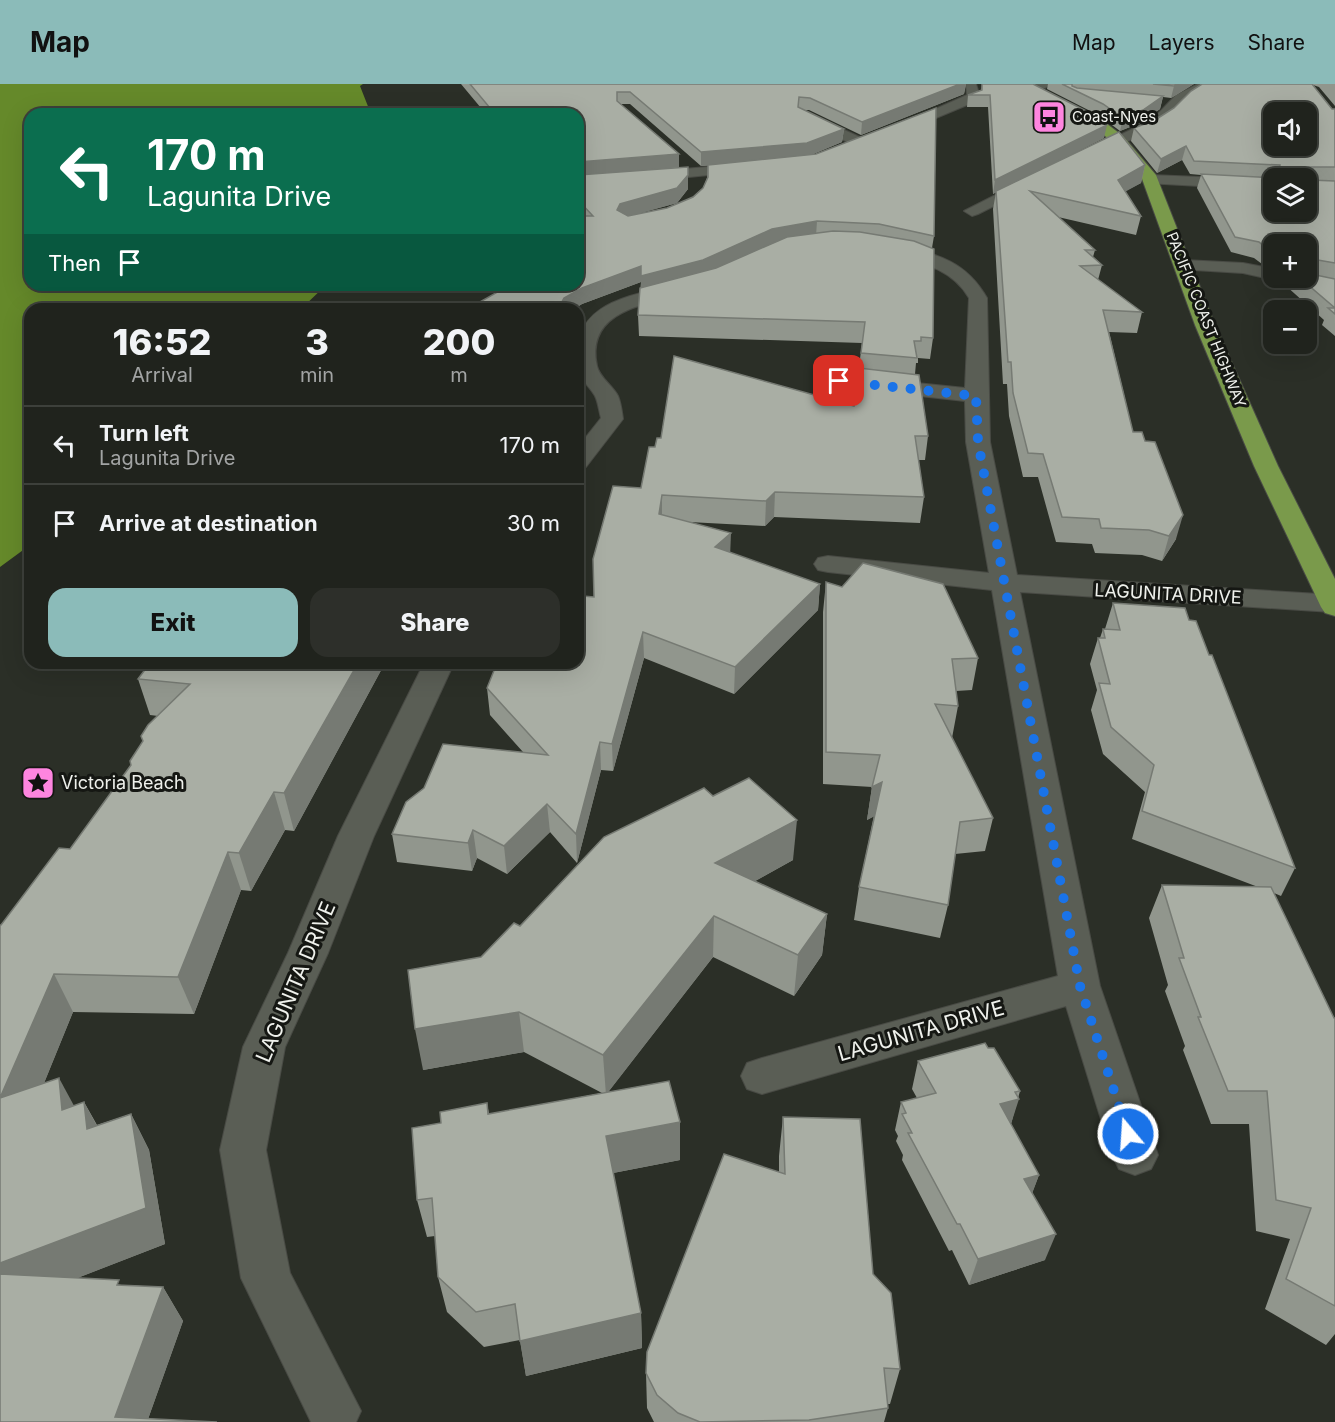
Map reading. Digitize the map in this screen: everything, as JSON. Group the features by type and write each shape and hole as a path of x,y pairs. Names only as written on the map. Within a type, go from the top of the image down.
{"highway":[{"name":"PACIFIC COAST HIGHWAY","path":"1022,84 1094,121 1118,139 1151,180 1205,325 1266,466 1334,605"}],"street":[{"path":"1022,84 1046,84"},
{"path":"1072,161 1158,122 1175,104 1208,84"},
{"path":"1177,85 1195,91"},
{"path":"840,151 974,97 971,86"},
{"path":"1156,101 1175,104"},
{"path":"803,115 872,139"},
{"path":"678,156 698,179"},
{"path":"584,183 698,179 764,166"},
{"path":"972,211 1053,171"},
{"path":"1151,180 1263,185"},
{"path":"866,245 897,250 949,266 969,282 978,298 976,396 978,442 1080,986 1135,1155"},
{"path":"1184,265 1243,268 1263,273"},
{"path":"584,454 612,419 607,397 586,368 587,335 602,315 634,302 699,285"},
{"path":"839,381 976,396"},
{"name":"LAGUNITA DRIVE","path":"828,564 1005,583 1334,605"},
{"name":"LAGUNITA DRIVE","path":"334,1411 266,1278 243,1150 264,1047 308,953 356,836 436,669"},
{"name":"LAGUNITA DRIVE","path":"762,1077 1080,986"}],"shaded area":[{"path":"0,84 363,84 360,86 369,108 24,108 24,291 320,291 307,303 24,303 24,549 0,567"}],"building":[{"path":"470,84 960,84 862,122 810,98 799,97 798,107 844,129 807,143 701,152 630,92 617,92 617,101 679,154 584,162 584,108 490,108"},
{"path":"982,84 1033,84 1090,113 1107,125 995,180 990,95 968,95 982,90"},
{"path":"1062,84 1072,84 1077,88 1163,96 1143,110 1123,118 1103,104"},
{"path":"1153,84 1177,84 1174,86"},
{"path":"1202,84 1312,84 1332,109 1335,109 1335,167 1280,168 1280,165 1194,161 1186,146 1161,159 1134,128 1155,120 1174,108 1191,91"},
{"path":"936,108 934,236 879,224 817,221 772,229 703,260 641,276 641,266 584,287 584,216 593,216 584,206 584,175 688,167 688,175 677,188 620,204 617,210 628,216 667,208 693,197 703,188 708,177 708,165 816,154"},
{"path":"1119,132 1145,165 1118,180 1141,216 1030,191 1095,250 1085,250 1102,265 1080,266 1142,312 1103,310 1133,432 1142,432 1145,441 1155,442 1183,515 1169,536 1149,530 1101,528 1099,519 1062,517 1043,454 1028,453 1013,393 1011,362 1008,362 996,191"},
{"path":"1201,174 1263,177 1263,222 1317,222 1317,180 1335,181 1335,263 1317,260 1317,234 1263,234 1263,246 1259,242 1235,237"},
{"path":"833,231 860,232 914,241 934,249 933,338 921,337 921,341 914,341 917,358 861,353 865,322 638,315 640,288 716,268 787,237"},
{"path":"1317,275 1335,279 1335,308 1312,288 1317,288"},
{"path":"499,291 577,291 564,298 561,303 478,303"},
{"path":"674,356 854,406 859,368 919,375 928,436 915,436 924,497 775,492 766,501 662,495 659,514 731,533 715,547 820,584 735,667 643,632 612,744 600,742 576,834 547,804 504,846 473,830 468,843 392,834 406,802 424,788 443,744 548,755 487,688 495,669 584,669 584,596 594,597 593,559 613,486 641,488 649,447 655,447 657,438 661,438"},
{"path":"863,563 943,584 978,658 952,659 958,706 935,704 993,818 960,822 948,905 859,887 882,782 872,787 880,755 826,752 826,582 842,587"},
{"path":"1113,603 1185,608 1189,620 1196,621 1209,655 1212,655 1295,868 1142,811 1154,765 1111,727 1099,683 1110,684 1098,638 1105,638 1103,629 1120,630"},
{"path":"146,669 355,669 284,793 274,792 239,853 228,852 178,977 54,974 0,1098 0,925 59,848 70,849 131,765 130,761 143,741 141,736 148,725 190,684 138,679"},
{"path":"749,778 797,820 715,863 827,914 798,955 714,916 603,1055 519,1012 415,1029 408,970 481,957 514,923 520,926 604,837 704,788 713,796"},
{"path":"1162,885 1271,887 1335,1018 1335,1306 1286,1279 1311,1208 1276,1200 1267,1091 1228,1091 1198,1017 1201,1017 1179,958 1184,958"},
{"path":"985,1043 988,1048 994,1048 1020,1091 1015,1092 1019,1099 1000,1104 1039,1175 1024,1179 1056,1234 978,1259 908,1133 912,1133 902,1114 906,1113 901,1102 936,1093 918,1061"},
{"path":"59,1078 62,1110 84,1102 87,1129 131,1114 146,1208 0,1263 0,1098"},
{"path":"669,1081 680,1122 606,1136 641,1313 520,1341 515,1304 476,1312 438,1277 432,1198 417,1200 412,1128 441,1123 440,1112 487,1103 488,1114"},
{"path":"783,1117 860,1119 873,1274 891,1293 900,1369 884,1368 888,1408 809,1420 700,1422 678,1413 657,1395 646,1373 647,1352 724,1154 785,1174"},
{"path":"0,1274 119,1280 117,1285 163,1287 115,1417 217,1422 0,1422"}],"place":[{"name":"Coast-Nyes","path":"1049,117"},
{"name":"Victoria Beach","path":"38,783"}],"route":[{"path":"839,381 976,396 978,442 1080,986 1128,1134"}]}
